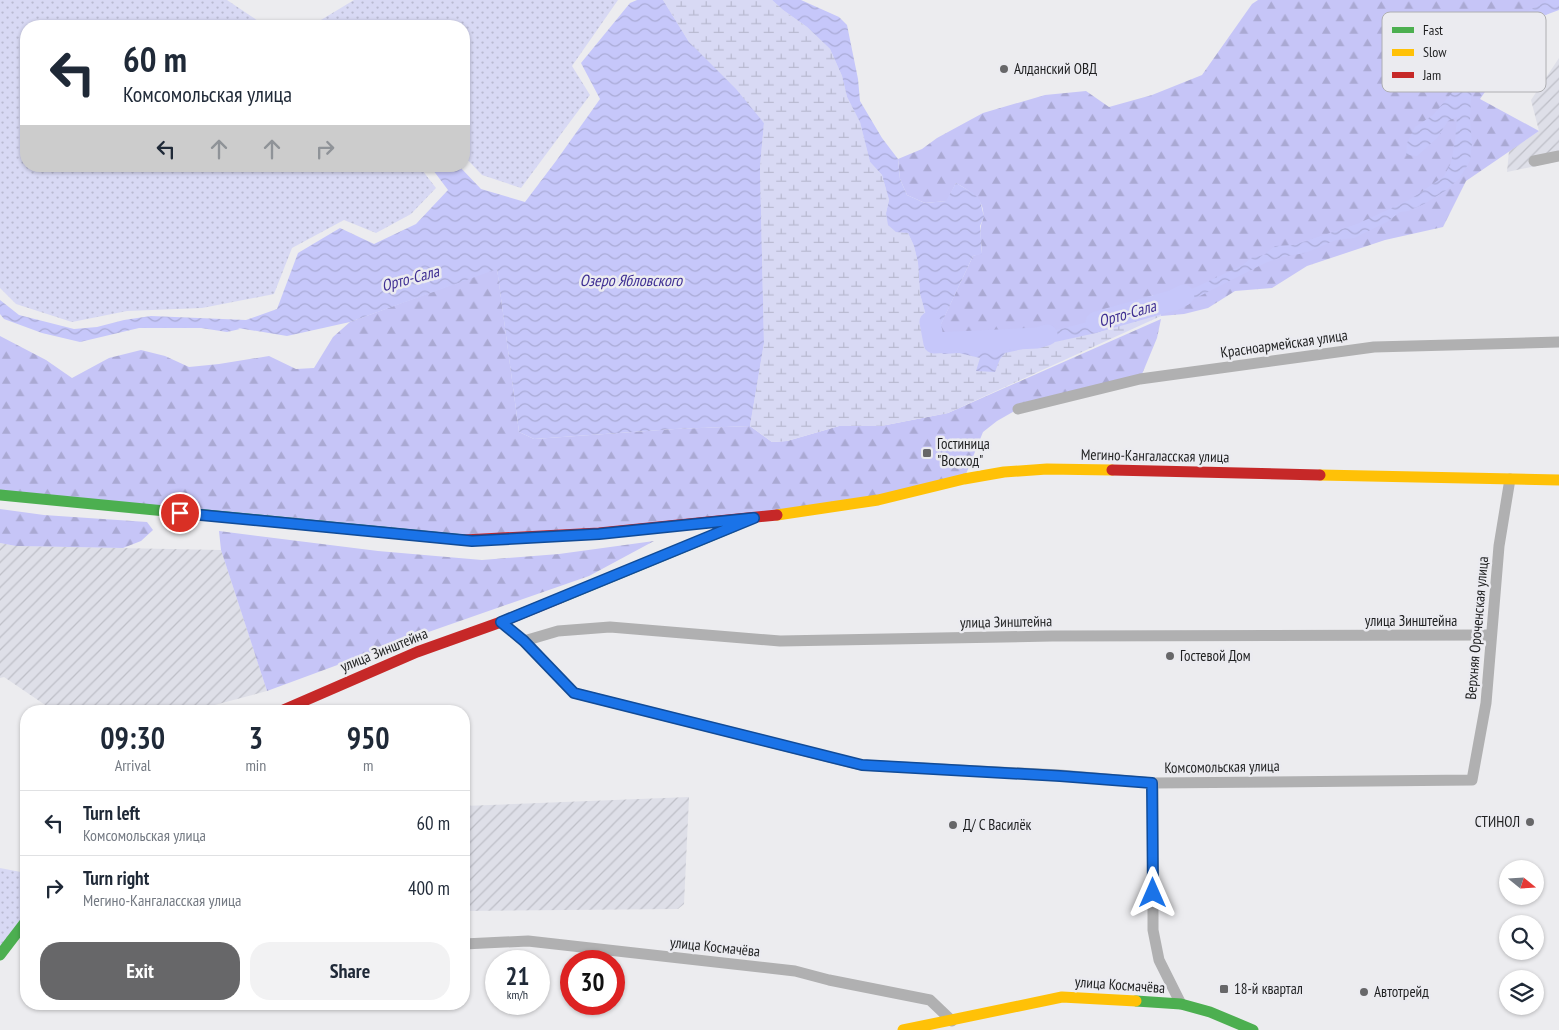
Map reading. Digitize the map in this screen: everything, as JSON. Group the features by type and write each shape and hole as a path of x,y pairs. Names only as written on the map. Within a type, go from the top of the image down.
{"main road":[{"name":"Мегино-Кангаласская улица","path":"0,495 472,541 599,534 754,518 878,500 964,479 1004,472 1047,469 1559,480"},
{"name":"Мегино-Кангаласская улица","path":"501,622 754,518"},
{"name":"улица Зинштейна","path":"295,705 380,668 470,632 501,622"},
{"path":"0,955 20,929"},
{"name":"улица Космачёва","path":"903,1030 1062,997 1182,1004 1210,1012 1253,1030"}],"street":[{"path":"1534,161 1559,156"},
{"name":"Красноармейская улица","path":"1018,409 1140,379 1374,347 1559,342"},
{"name":"Верхняя Ороченская улица","path":"1472,780 1486,702 1499,546 1510,478"},
{"name":"Комсомольская улица","path":"501,622 524,641 574,693 862,765 1050,775 1152,783 1472,780"},
{"name":"улица Зинштейна","path":"524,641 558,631 610,626 780,641 1052,636 1490,636"},
{"path":"1152,783 1153,930 1159,960 1182,1004"},
{"name":"улица Космачёва","path":"470,944 528,941 795,971 828,980 930,1000 952,1021"}],"shaded area":[{"path":"1559,58 1559,161 1507,172 1509,151 1539,131 1531,100 1536,92 1546,92 1546,78"},
{"path":"0,543 16,546 221,550 267,691 214,705 45,705 4,677 0,678"},
{"path":"689,797 684,904 678,909 470,911 470,806"}],"green space":[{"path":"0,0 227,0 257,20 20,20 20,172 424,172 436,188 411,214 376,233 344,220 292,248 274,294 202,308 127,311 72,322 16,304 0,288"},
{"path":"354,0 618,0 572,66 590,95 521,188 482,175 470,162 470,20 321,20"},
{"path":"663,0 772,0 807,27 830,49 842,76 847,97 860,121 870,162 882,175 889,200 886,213 908,233 914,246 918,263 920,294 934,343 1037,338 1157,305 1161,316 948,413 881,426 839,426 787,441 772,442 750,426 764,343 760,167 764,123 689,42"},
{"path":"1258,0 1559,0 1559,7 1546,15 1546,12 1382,12 1382,92 1485,92 1480,99 1539,131 1466,181 1443,227 1385,240 1307,266 1272,288 1235,291 1208,308 1184,314 1161,316 1158,295 1152,295 1157,305 1037,338 934,343 973,256 982,253 980,232 983,219 982,206 967,189 956,183 947,201 925,203 907,195 900,179 898,159 922,149 937,138 983,113 1045,95 1086,91 1109,107 1152,95 1202,75 1252,4"},
{"path":"497,268 519,432 534,439 675,429 750,426 772,442 787,441 839,426 881,426 948,413 1161,319 1157,338 1140,379 1018,409 997,421 983,432 964,479 878,500 472,541 0,495 0,336 46,360 72,378 109,358 141,350 165,356 189,367 269,356 296,369 314,368 333,337 350,322"},
{"path":"0,509 44,515 147,522 153,530 141,541 123,548 16,546 0,543"},
{"path":"219,531 378,551 482,560 559,554 654,541 589,576 267,691 221,550"},
{"path":"0,868 20,872 20,929 0,955"}],"water":[{"name":"Озеро Ябловского","path":"637,0 663,0 689,42 736,89 764,123 760,167 764,343 750,426 675,429 534,439 519,432 497,269 350,322 287,336 238,328 240,329 227,332 201,328 139,328 80,342 42,333 4,319 0,314 0,300 19,315 74,329 97,327 151,316 246,320 277,309 298,253 340,228 374,244 416,224 448,190 434,172 465,172 481,189 525,202 600,99 581,63 630,3"},
{"path":"772,0 801,0 839,17 847,25 858,79 860,101 882,138 898,159 900,179 907,195 925,203 946,201 956,183 973,193 980,200 984,217 980,226 982,254 973,256 937,333 948,348 973,350 1008,345 1025,336 1110,316 1147,310 1243,265 1251,258 1264,255 1275,246 1294,245 1357,224 1409,200 1444,176 1451,163 1457,117 1448,121 1437,138 1417,156 1406,155 1407,143 1415,127 1433,115 1452,92 1472,92 1470,120 1472,143 1470,161 1459,179 1445,191 1424,204 1408,211 1400,212 1387,222 1354,238 1336,240 1305,253 1282,257 1265,263 1190,301 1165,307 1096,333 1005,353 1000,359 995,372 976,371 980,358 959,353 943,354 936,346 920,294 918,263 914,246 908,233 896,232 888,225 886,213 889,200 882,175 870,162 860,122 847,97 842,76 830,49 807,27"},
{"path":"1547,0 1559,0 1559,10 1546,15 1546,12 1526,12"}],"waterway":[{"name":"Орто-Сала","path":"1096,322 1174,300 1184,295"},
{"name":"Орто-Сала","path":"930,322 934,343 1037,338 1047,335"}],"traffic: fast":[{"path":"0,495 464,540"},
{"path":"560,598 735,526"},
{"path":"0,955 20,929"},
{"path":"1136,1001 1181,1004 1210,1012 1253,1030"}],"traffic: slow":[{"path":"777,515 878,500 964,479 1004,472 1047,469 1112,470"},
{"path":"1320,475 1559,480"},
{"path":"903,1030 1062,997 1136,1001"}],"traffic: jam":[{"path":"1112,470 1320,475"},
{"path":"464,540 599,533 777,515"},
{"path":"295,705 417,652 501,622 560,598"}],"place":[{"name":"Алданский ОВД","path":"1004,69"},
{"name":"Гостиница \"Восход\"","path":"927,453"},
{"name":"Гостевой Дом","path":"1170,656"},
{"name":"СТИНОЛ","path":"1530,822"},
{"name":"Д/ С Василёк","path":"953,825"},
{"name":"18-й квартал","path":"1224,989"},
{"name":"Автотрейд","path":"1364,992"}],"route":[{"path":"180,513 472,541 599,534 754,518 501,622 524,641 574,693 862,765 1152,783 1153,893"}]}
